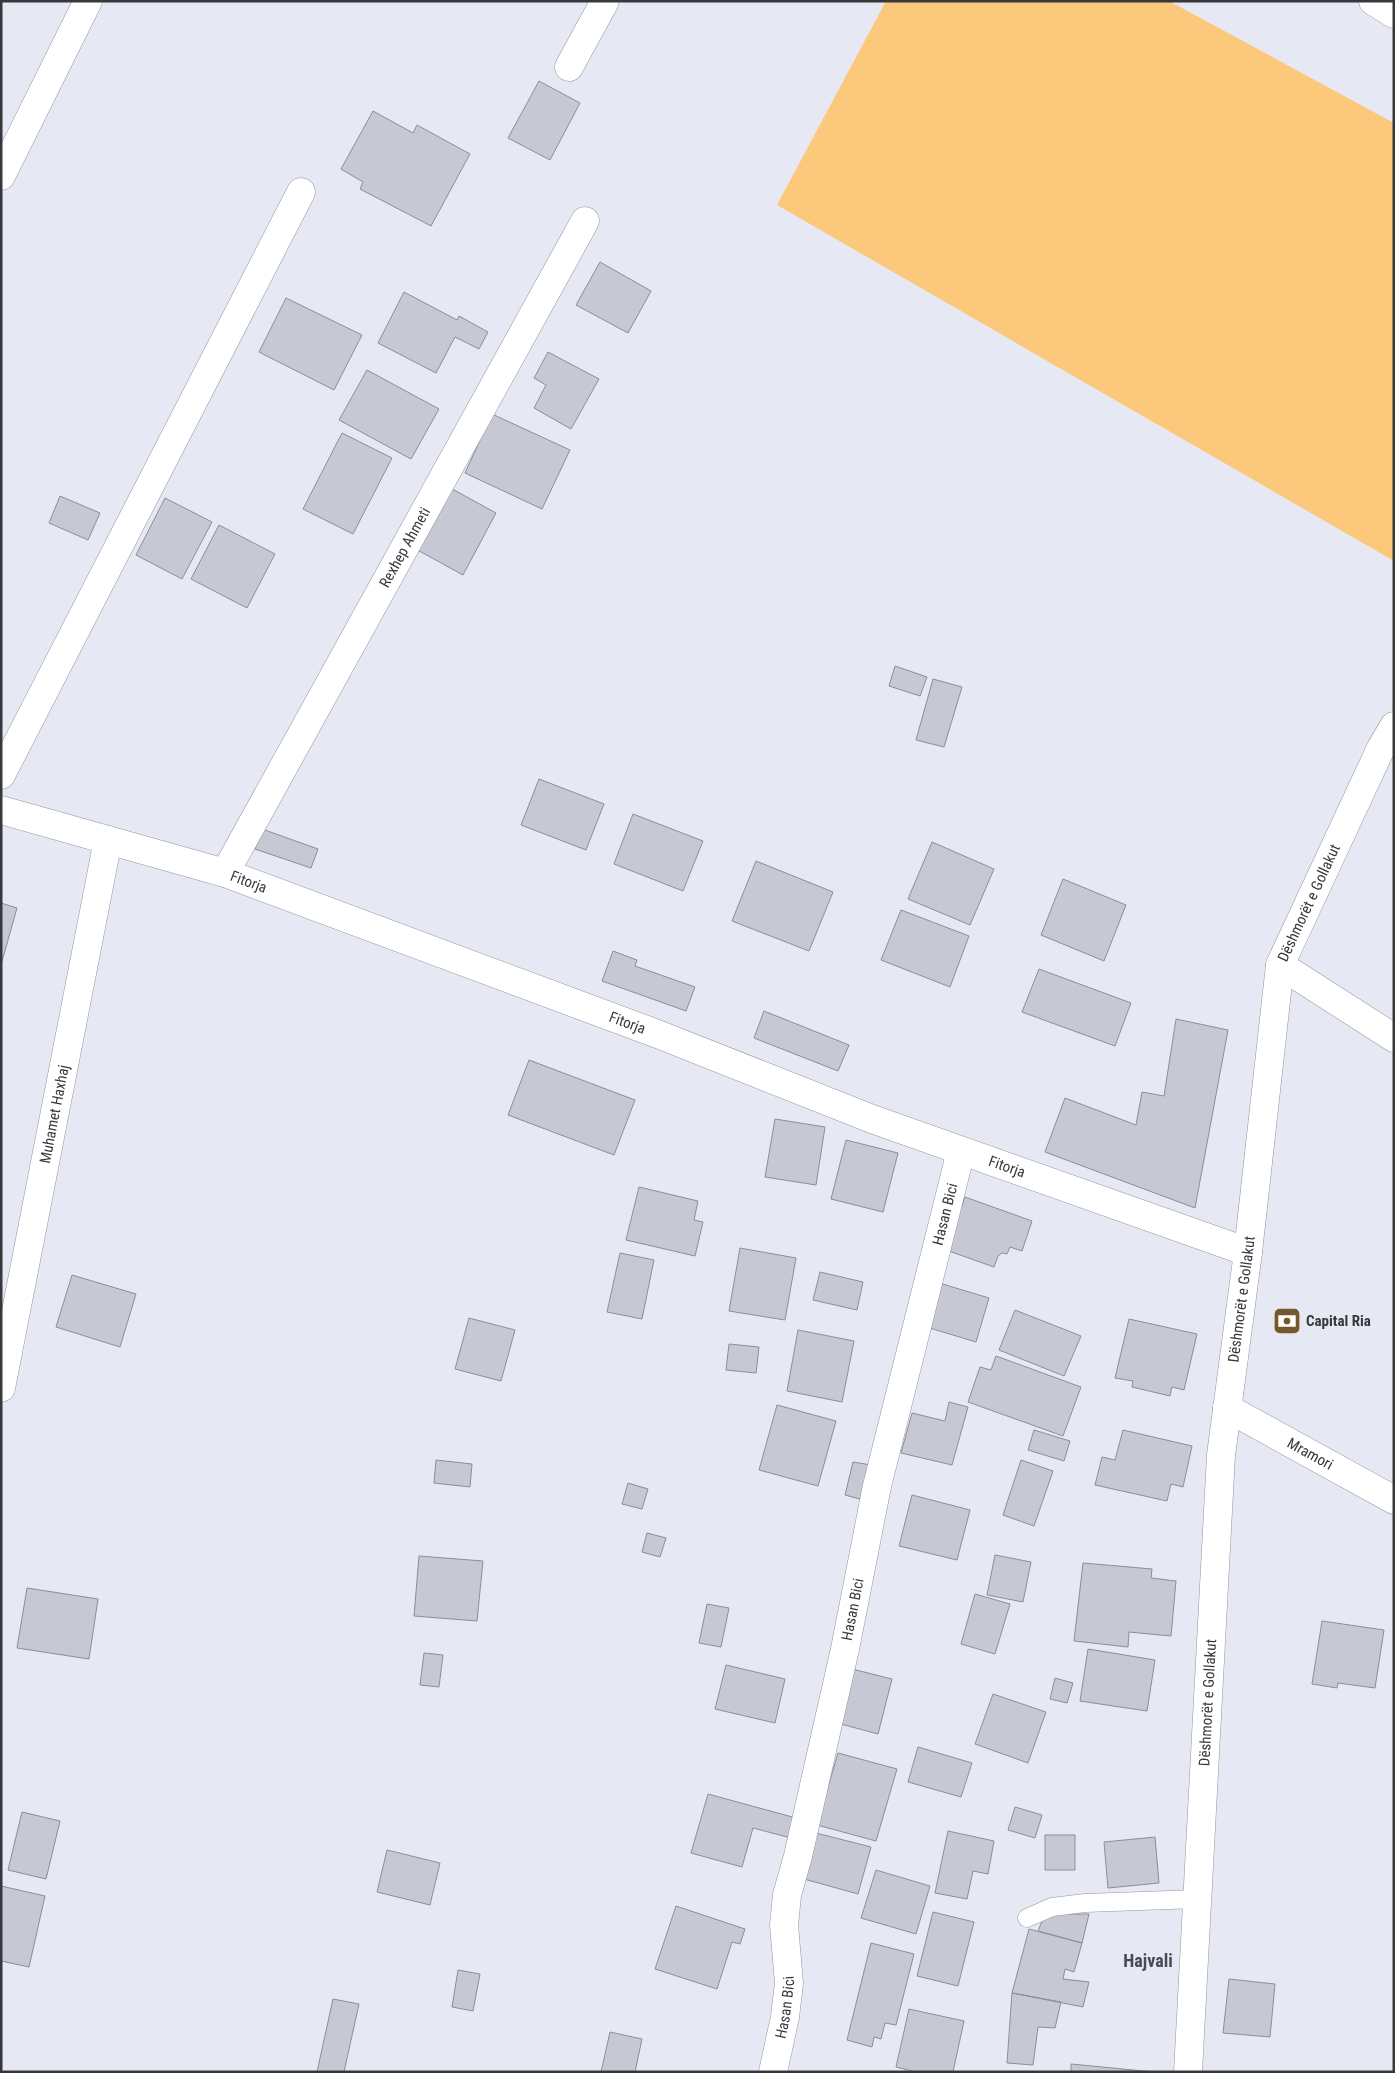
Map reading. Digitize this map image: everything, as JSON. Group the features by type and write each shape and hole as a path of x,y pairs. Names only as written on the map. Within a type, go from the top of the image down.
{"street":[{"path":"1,176 88,1"},
{"path":"569,67 605,1"},
{"path":"1373,1 1394,14"},
{"path":"1,775 301,192"},
{"name":"Rexhep Ahmeti","path":"225,873 585,221"},
{"name":"Dëshmorët e Gollakut","path":"1188,2072 1221,1465 1248,1252 1280,965 1381,748 1394,726"},
{"name":"Fitorja","path":"1,810 225,873 660,1035 872,1120 1248,1252"},
{"name":"Muhamet Haxhaj","path":"1,1388 108,840"},
{"path":"1280,965 1394,1038"},
{"name":"Hasan Bici","path":"773,2072 785,2018 789,1983 784,1925 787,1895 798,1856 845,1649 877,1486 961,1151"},
{"name":"Mramori","path":"1228,1408 1394,1500"}],"lane":[{"path":"1027,1918 1052,1906 1085,1902 1197,1899"}],"shaded area":[{"path":"886,1 1169,1 1394,123 1394,561 777,205"}],"building":[{"path":"539,81 580,103 550,160 508,138"},
{"path":"373,111 413,133 417,125 470,154 431,226 360,189 363,182 341,169"},
{"path":"600,262 651,291 628,333 576,305"},
{"path":"404,292 457,320 459,316 488,332 479,349 455,337 436,373 378,343"},
{"path":"286,298 362,335 334,390 259,352"},
{"path":"548,352 599,379 571,429 534,408 546,385 534,378"},
{"path":"367,370 439,409 411,459 339,420"},
{"path":"492,414 570,450 542,509 465,473"},
{"path":"342,433 392,458 353,534 303,509"},
{"path":"445,485 496,513 463,575 412,547"},
{"path":"60,496 100,513 88,540 49,523"},
{"path":"165,498 212,522 182,579 136,555"},
{"path":"219,525 275,554 247,608 191,579"},
{"path":"895,666 927,677 920,696 889,686"},
{"path":"933,679 962,687 944,747 916,740"},
{"path":"539,779 604,804 586,850 521,825"},
{"path":"633,814 703,841 683,891 614,864"},
{"path":"262,829 318,849 311,868 255,849"},
{"path":"932,842 994,869 970,925 908,899"},
{"path":"756,861 833,892 809,951 732,921"},
{"path":"1063,879 1126,905 1104,961 1041,935"},
{"path":"1,903 17,908 1,965"},
{"path":"901,910 969,936 950,987 881,960"},
{"path":"613,951 637,960 635,966 695,987 686,1011 602,981"},
{"path":"1039,969 1131,1003 1115,1046 1022,1012"},
{"path":"764,1011 849,1045 838,1071 754,1038"},
{"path":"1176,1019 1228,1030 1195,1208 1045,1152 1065,1098 1136,1125 1142,1092 1164,1096"},
{"path":"529,1060 635,1100 614,1155 508,1115"},
{"path":"775,1119 825,1127 816,1185 765,1177"},
{"path":"846,1140 898,1153 883,1212 831,1199"},
{"path":"639,1187 698,1201 694,1220 703,1222 695,1256 626,1240"},
{"path":"965,1197 1032,1221 1022,1251 1010,1247 1007,1254 1002,1253 998,1256 994,1267 946,1250"},
{"path":"740,1248 796,1258 785,1320 729,1311"},
{"path":"620,1253 654,1260 642,1319 607,1312"},
{"path":"820,1272 863,1282 857,1310 813,1300"},
{"path":"72,1275 136,1294 120,1347 56,1327"},
{"path":"936,1282 989,1298 976,1342 923,1326"},
{"path":"1015,1310 1081,1336 1064,1376 999,1350"},
{"path":"469,1318 515,1330 501,1381 455,1369"},
{"path":"1129,1319 1197,1334 1184,1390 1172,1387 1170,1396 1132,1387 1133,1381 1115,1378"},
{"path":"798,1330 854,1341 842,1402 787,1391"},
{"path":"729,1344 759,1347 756,1373 726,1370"},
{"path":"996,1356 1081,1387 1063,1436 968,1402 980,1367 991,1370"},
{"path":"949,1402 968,1407 952,1465 901,1453 912,1413 945,1421"},
{"path":"777,1405 836,1421 818,1486 759,1470"},
{"path":"1034,1430 1070,1441 1064,1461 1028,1450"},
{"path":"1123,1430 1192,1446 1183,1487 1171,1484 1167,1501 1095,1485 1102,1457 1115,1460"},
{"path":"436,1460 472,1464 470,1487 434,1483"},
{"path":"1021,1460 1053,1471 1034,1526 1003,1515"},
{"path":"853,1462 871,1465 863,1500 845,1495"},
{"path":"628,1483 648,1489 642,1509 622,1504"},
{"path":"912,1495 970,1510 957,1560 899,1546"},
{"path":"647,1533 666,1538 660,1557 642,1552"},
{"path":"995,1555 1031,1562 1023,1602 987,1595"},
{"path":"419,1556 483,1561 477,1621 414,1616"},
{"path":"1083,1563 1152,1569 1151,1578 1176,1581 1171,1636 1129,1632 1128,1647 1074,1641"},
{"path":"27,1588 98,1599 89,1659 17,1648"},
{"path":"975,1594 1010,1604 995,1654 961,1644"},
{"path":"707,1604 729,1608 721,1647 699,1643"},
{"path":"1322,1621 1384,1630 1375,1688 1338,1683 1337,1688 1312,1684"},
{"path":"1088,1649 1155,1660 1147,1711 1080,1701"},
{"path":"424,1653 443,1655 439,1687 420,1685"},
{"path":"726,1665 785,1679 775,1723 715,1709"},
{"path":"852,1669 892,1679 878,1734 837,1723"},
{"path":"1055,1678 1073,1683 1067,1703 1050,1699"},
{"path":"993,1694 1046,1712 1028,1763 975,1744"},
{"path":"918,1747 972,1763 961,1797 908,1782"},
{"path":"838,1753 897,1769 876,1841 817,1825"},
{"path":"708,1794 796,1818 791,1838 753,1828 742,1867 691,1853"},
{"path":"1015,1807 1042,1815 1035,1838 1008,1830"},
{"path":"22,1812 60,1821 46,1879 8,1870"},
{"path":"948,1831 994,1841 988,1874 973,1871 967,1899 935,1893"},
{"path":"816,1833 871,1847 858,1894 804,1879"},
{"path":"1045,1835 1075,1835 1075,1870 1045,1870"},
{"path":"1155,1837 1159,1883 1108,1888 1104,1842"},
{"path":"387,1850 440,1863 430,1905 377,1892"},
{"path":"876,1870 930,1886 916,1934 861,1918"},
{"path":"1,1886 45,1896 29,1967 1,1961"},
{"path":"676,1906 745,1929 740,1944 732,1942 717,1989 655,1969"},
{"path":"933,1912 974,1922 958,1986 917,1976"},
{"path":"1045,1914 1089,1914 1082,1943 1038,1931"},
{"path":"1029,1929 1082,1943 1074,1972 1065,1969 1063,1979 1089,1982 1083,2007 1012,1993"},
{"path":"871,1943 914,1954 896,2025 885,2023 881,2039 874,2037 872,2047 847,2040"},
{"path":"458,1970 480,1974 473,2011 452,2007"},
{"path":"1229,1979 1275,1984 1270,2037 1223,2033"},
{"path":"1012,1993 1061,2002 1055,2028 1038,2027 1033,2065 1007,2063"},
{"path":"333,1999 359,2004 344,2072 317,2072"},
{"path":"909,2009 964,2021 953,2072 916,2072 896,2067"},
{"path":"610,2032 642,2039 635,2072 601,2072"},
{"path":"1071,2064 1154,2072 1071,2072"}],"place":[{"name":"Capital Ria","path":"1287,1321"}],"district":[{"name":"Hajvali","path":"1148,1960"}]}
